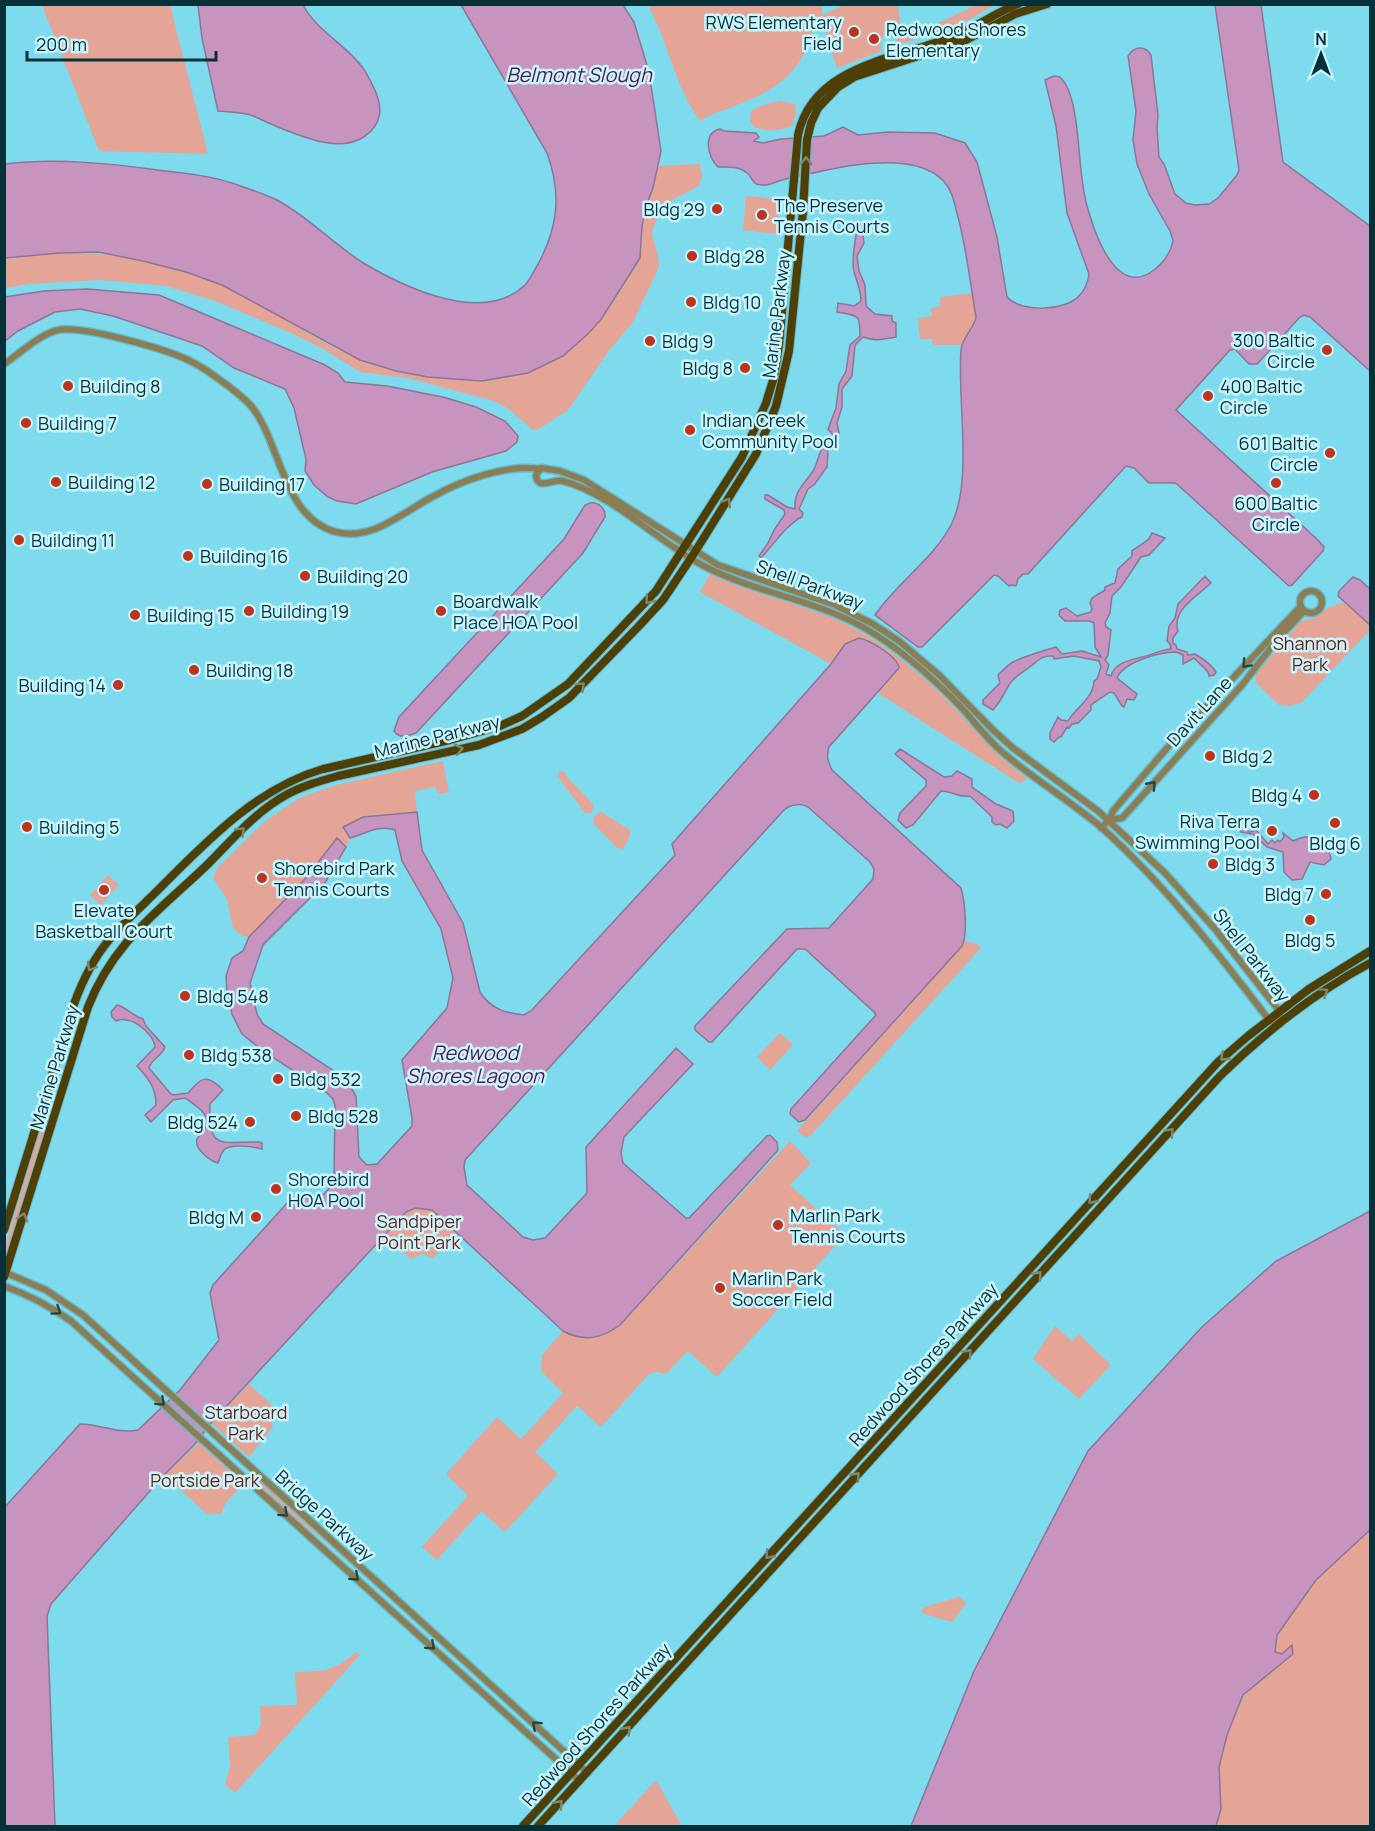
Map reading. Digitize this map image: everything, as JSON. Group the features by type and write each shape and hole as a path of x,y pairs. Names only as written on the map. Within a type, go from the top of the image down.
{"main road":[{"name":"Marine Parkway","path":"4,1230 78,991 96,959 120,928 186,862 237,816 281,786 312,772 342,763 484,731 522,716 575,677 656,591 742,457 757,428 769,394 779,345 800,128 813,100 834,81 858,69 892,55 961,34 1018,4"},
{"name":"Marine Parkway","path":"5,1274 88,1007 102,975 137,929 253,819 287,795 327,779 489,742 522,729 569,698 663,600 756,454 770,425 781,392 789,351 804,194 806,148 810,127 820,104 838,87 854,77 966,40 1015,14 1047,4"},
{"path":"892,55 915,58"},
{"name":"Redwood Shores Parkway","path":"524,1827 1207,1073 1226,1054 1322,979 1371,951"},
{"name":"Redwood Shores Parkway","path":"538,1827 1220,1076 1239,1057 1280,1024 1329,988 1371,963"}],"street":[{"path":"4,364 44,336 68,329 110,336 193,362 250,405 292,492 305,513 321,526 338,532 359,533 373,529 442,492 499,471 519,467 540,469"},
{"name":"Shell Parkway","path":"684,548 588,492 560,481 540,483 536,477 540,469 548,468 584,480 625,504 684,548 693,555 734,580 828,612 877,636 939,685 1002,752 1101,828 1156,880 1180,906 1269,1020 1280,1024 1280,1012 1165,873 1109,820 1013,748 939,675 899,641 873,624 835,605 693,555"},
{"name":"Davit Lane","path":"1101,828 1167,748 1302,608 1242,685 1125,815 1122,818 1109,820"},
{"name":"Bridge Parkway","path":"5,1274 33,1283 83,1315 588,1773"},
{"name":"Bridge Parkway","path":"4,1286 29,1295 53,1308 118,1363 580,1781"}],"green space":[{"path":"42,5 170,5 208,154 99,151"},
{"path":"648,5 822,5 822,15 844,5 898,5 900,24 885,32 880,42 882,51 837,68 823,25 814,26 803,56 786,78 750,100 712,114 700,121 684,93"},
{"path":"976,5 995,5 942,32 896,45 895,41 899,36 936,24"},
{"path":"780,101 795,104 796,114 792,126 779,130 763,130 752,124 750,118 752,110"},
{"path":"700,164 702,176 699,186 672,200 654,225 652,235 659,267 633,322 608,352 568,410 537,430 532,429 507,408 494,401 408,378 360,372 325,350 289,332 215,301 166,286 101,280 29,284 5,288 5,258 38,254 102,254 165,265 226,287 360,360 394,370 405,370 602,318 640,258 642,226 653,188 656,166"},
{"name":"The Preserve Tennis Courts","path":"746,196 780,199 777,234 743,230"},
{"path":"973,293 976,319 961,345 932,345 932,339 920,339 918,318 932,316 931,308 940,306 940,297"},
{"path":"710,574 730,583 812,610 871,638 902,660 932,686 995,751 1026,777 1025,781 1019,783 878,693 898,671 864,639 848,643 831,664 700,592"},
{"name":"Shannon Park","path":"1343,602 1370,625 1370,630 1301,703 1289,706 1279,705 1255,682 1256,674 1301,621 1317,617 1325,609"},
{"path":"443,761 449,792 438,794 435,787 415,791 417,812 374,815 343,830 350,838 346,847 337,838 306,878 249,937 238,933 233,928 227,899 213,878 217,868 264,822 299,798 336,785"},
{"path":"560,771 565,772 592,803 594,808 591,813 585,813 558,777"},
{"path":"601,812 630,830 630,836 623,849 617,848 593,823 594,816"},
{"name":"Elevate Basketball Court","path":"108,875 119,885 101,905 90,895"},
{"path":"965,941 981,948 810,1136 805,1137 797,1131 962,946"},
{"path":"780,1033 793,1045 770,1070 757,1057"},
{"path":"48,1103 52,1104 5,1260 5,1247"},
{"path":"790,1141 811,1163 790,1185 845,1235 717,1377 688,1351 666,1374 657,1372 649,1374 601,1427 577,1406 535,1452 558,1474 505,1532 481,1511 437,1560 422,1547 468,1496 446,1474 497,1417 521,1439 563,1393 541,1371 542,1355 563,1331 578,1337 592,1337 606,1333 620,1325"},
{"name":"Sandpiper Point Park","path":"415,1208 432,1210 457,1232 433,1258 422,1254 411,1259 385,1236 406,1212"},
{"path":"1055,1326 1072,1341 1079,1334 1111,1365 1079,1399 1033,1359"},
{"name":"Starboard Park","path":"249,1384 275,1408 270,1418 273,1427 249,1457 211,1423"},
{"name":"Portside Park","path":"199,1443 244,1484 226,1502 221,1514 207,1514 164,1475"},
{"path":"250,1474 253,1474 377,1588 321,1538 297,1520 250,1477"},
{"path":"1370,1530 1370,1826 1216,1826 1221,1809 1219,1767 1227,1735 1244,1695 1280,1665 1287,1650 1282,1654 1274,1652 1277,1635 1316,1580"},
{"path":"959,1597 966,1603 952,1622 921,1613 924,1607"},
{"path":"356,1652 360,1655 235,1793 225,1784 230,1766 228,1737 255,1735 261,1724 260,1706 297,1705 295,1672 328,1669"},
{"path":"656,1780 682,1826 614,1826"}],"water":[{"path":"198,5 303,5 316,23 351,54 365,71 378,98 380,112 375,126 365,136 353,142 326,143 297,135 249,115 218,111 202,38"},
{"name":"Belmont Slough","path":"461,5 623,5 634,22 649,72 661,151 642,226 640,258 602,318 563,356 528,373 482,381 428,377 396,371 360,360 222,285 186,272 98,252 5,258 5,164 43,161 101,163 199,175 238,185 289,207 365,264 401,283 423,292 467,302 488,302 508,297 527,283 550,238 556,211 555,183 547,153"},
{"path":"1215,5 1261,5 1283,162 1370,226 1370,371 1310,317 1304,315 1257,364 1249,364 1235,349 1230,350 1176,410 1318,540 1324,547 1323,551 1289,586 1178,485 1149,483 1134,468 1126,466 1028,574 1023,574 1018,579 1016,586 1009,586 994,575 922,647 918,647 875,615 944,536 952,523 962,484 961,350 963,341 976,317 964,242 952,194 937,176 923,168 888,163 850,166 760,185 740,169 718,167 714,163 708,146 711,135 720,129 756,133 759,137 754,141 763,143 781,139 824,136 843,127 858,135 888,132 935,133 965,143 977,162 997,237 1007,297 1022,306 1032,308 1064,305 1081,294 1089,274 1067,213 1056,126 1045,80 1054,76 1060,77 1071,97 1086,202 1100,243 1117,269 1128,276 1140,277 1161,264 1169,253 1173,240 1149,194 1137,164 1133,140 1136,111 1128,56 1133,50 1140,48 1151,55 1158,115 1159,157 1164,164 1175,194 1186,203 1209,204 1218,198 1239,170"},
{"path":"859,222 864,243 857,256 859,271 865,285 866,306 875,314 892,316 892,321 896,323 896,337 876,340 863,337 855,345 852,376 842,389 842,407 837,423 839,433 835,437 828,429 836,408 839,384 846,371 850,345 860,336 860,324 857,317 837,312 838,303 854,306 861,301 853,267"},
{"path":"87,289 159,295 325,365 338,373 345,382 387,386 443,397 476,407 505,421 518,436 517,442 506,451 432,472 356,504 337,501 328,497 314,485 305,471 306,459 294,408 285,389 234,368 202,346 113,316 80,309 55,312 18,331 5,341 5,297 44,291"},
{"path":"822,448 828,451 827,467 814,485 808,489 799,509 803,513 802,517 786,529 761,558 759,556 785,514 784,510 765,499 765,495 795,509 798,492 814,469"},
{"path":"590,503 601,506 605,517 583,553 416,733 404,736 396,734 394,731 399,717 564,539 585,505"},
{"path":"1152,533 1165,538 1149,555 1141,557 1121,587 1112,596 1110,613 1105,623 1106,627 1111,630 1108,655 1105,660 1109,665 1106,674 1111,676 1115,668 1128,661 1171,649 1167,641 1169,626 1175,618 1178,604 1205,576 1211,583 1182,610 1173,643 1177,649 1187,652 1188,655 1195,654 1207,662 1216,672 1214,675 1209,676 1194,658 1183,664 1183,655 1176,652 1143,659 1126,667 1117,678 1137,694 1134,700 1127,699 1124,707 1114,693 1110,692 1091,705 1091,710 1078,723 1067,727 1061,737 1054,742 1050,739 1050,733 1058,717 1068,721 1091,693 1101,667 1099,661 1074,656 1054,659 1053,656 1043,657 1014,679 993,710 983,704 983,700 1000,683 998,675 1011,663 1023,658 1056,647 1062,654 1082,651 1101,657 1095,647 1094,623 1065,621 1059,615 1060,610 1066,608 1077,616 1091,612 1092,598 1105,590 1105,587 1115,583 1118,569 1132,556 1132,551 1149,539"},
{"path":"1353,577 1370,589 1370,625 1338,596 1339,591"},
{"name":"Redwood Shores Lagoon","path":"859,638 883,650 894,659 899,668 829,747 829,762 832,770 961,888 965,918 962,946 805,1120 799,1122 790,1114 791,1109 876,1015 805,949 797,949 712,1042 695,1030 695,1026 787,929 829,928 873,879 874,869 870,862 808,807 796,805 784,810 465,1160 464,1167 467,1185 523,1237 533,1240 545,1238 587,1193 586,1147 676,1048 693,1064 624,1137 621,1153 623,1163 686,1218 689,1218 767,1136 770,1135 777,1142 778,1150 620,1325 599,1336 585,1338 563,1331 432,1210 415,1208 406,1212 211,1423 195,1444 164,1475 51,1604 47,1616 55,1826 5,1826 4,1508 80,1424 124,1431 138,1430 180,1390 219,1340 210,1293 213,1285 288,1202 324,1194 334,1178 335,1105 333,1099 242,1034 232,1014 227,992 226,976 232,958 243,951 249,937 306,878 337,838 346,847 325,883 263,945 250,983 257,1014 263,1024 346,1079 356,1096 359,1157 367,1165 377,1164 412,1126 402,1060 447,1008 453,978 441,929 402,861 395,830 377,829 350,838 343,827 363,817 417,812 422,850 463,923 480,992 484,998 499,1009 524,1015 531,1011 675,855 672,844 831,664 845,644"},
{"path":"900,749 944,777 952,776 957,771 972,779 972,787 996,804 1013,811 1014,821 1007,828 1000,824 996,825 992,822 992,817 970,796 941,791 913,825 906,828 898,820 900,813 926,786 926,780 895,754"},
{"path":"1243,827 1250,832 1256,830 1268,844 1272,840 1275,843 1278,840 1280,842 1284,837 1283,833 1293,841 1303,837 1311,838 1326,847 1331,859 1324,865 1310,862 1302,879 1292,880 1284,872 1283,852 1267,847 1253,834 1241,832 1240,829"},
{"path":"117,1005 143,1019 146,1026 165,1047 149,1068 170,1093 173,1095 188,1093 201,1080 213,1081 223,1090 210,1104 211,1130 215,1137 226,1142 259,1142 262,1143 262,1149 243,1146 227,1148 218,1163 211,1160 203,1154 197,1143 197,1139 206,1127 206,1118 201,1110 185,1098 173,1100 151,1122 145,1115 156,1105 155,1093 148,1079 137,1066 155,1047 154,1043 149,1034 140,1026 131,1021 116,1021 112,1017 111,1012"},
{"path":"1370,1211 1370,1530 1316,1580 1277,1635 1275,1652 1282,1654 1292,1645 1293,1654 1243,1695 1227,1735 1219,1767 1221,1809 1216,1826 911,1826 974,1671 1088,1451 1202,1327 1276,1261"}],"place":[{"name":"RWS Elementary Field","path":"854,32"},
{"name":"Redwood Shores Elementary","path":"874,39"},
{"name":"Bldg 29","path":"717,209"},
{"name":"The Preserve Tennis Courts","path":"762,215"},
{"name":"Bldg 28","path":"692,256"},
{"name":"Bldg 10","path":"691,302"},
{"name":"Bldg 9","path":"650,341"},
{"name":"300 Baltic Circle","path":"1327,350"},
{"name":"Bldg 8","path":"745,368"},
{"name":"Building 8","path":"68,386"},
{"name":"400 Baltic Circle","path":"1208,396"},
{"name":"Building 7","path":"26,423"},
{"name":"Indian Creek Community Pool","path":"690,430"},
{"name":"601 Baltic Circle","path":"1330,453"},
{"name":"Building 12","path":"56,482"},
{"name":"600 Baltic Circle","path":"1276,483"},
{"name":"Building 17","path":"207,484"},
{"name":"Building 11","path":"19,540"},
{"name":"Building 16","path":"188,556"},
{"name":"Building 20","path":"305,576"},
{"name":"Building 19","path":"249,611"},
{"name":"Boardwalk Place HOA Pool","path":"441,611"},
{"name":"Building 15","path":"135,615"},
{"name":"Building 18","path":"194,670"},
{"name":"Building 14","path":"118,685"},
{"name":"Bldg 2","path":"1210,756"},
{"name":"Bldg 4","path":"1314,795"},
{"name":"Bldg 6","path":"1335,823"},
{"name":"Building 5","path":"27,827"},
{"name":"Riva Terra Swimming Pool","path":"1272,831"},
{"name":"Bldg 3","path":"1213,864"},
{"name":"Shorebird Park Tennis Courts","path":"262,878"},
{"name":"Elevate Basketball Court","path":"104,890"},
{"name":"Bldg 7","path":"1326,894"},
{"name":"Bldg 5","path":"1310,920"},
{"name":"Bldg 548","path":"185,996"},
{"name":"Bldg 538","path":"189,1055"},
{"name":"Bldg 532","path":"278,1079"},
{"name":"Bldg 528","path":"296,1116"},
{"name":"Bldg 524","path":"250,1122"},
{"name":"Shorebird HOA Pool","path":"276,1189"},
{"name":"Bldg M","path":"256,1217"},
{"name":"Marlin Park Tennis Courts","path":"778,1225"},
{"name":"Marlin Park Soccer Field","path":"720,1288"}]}
